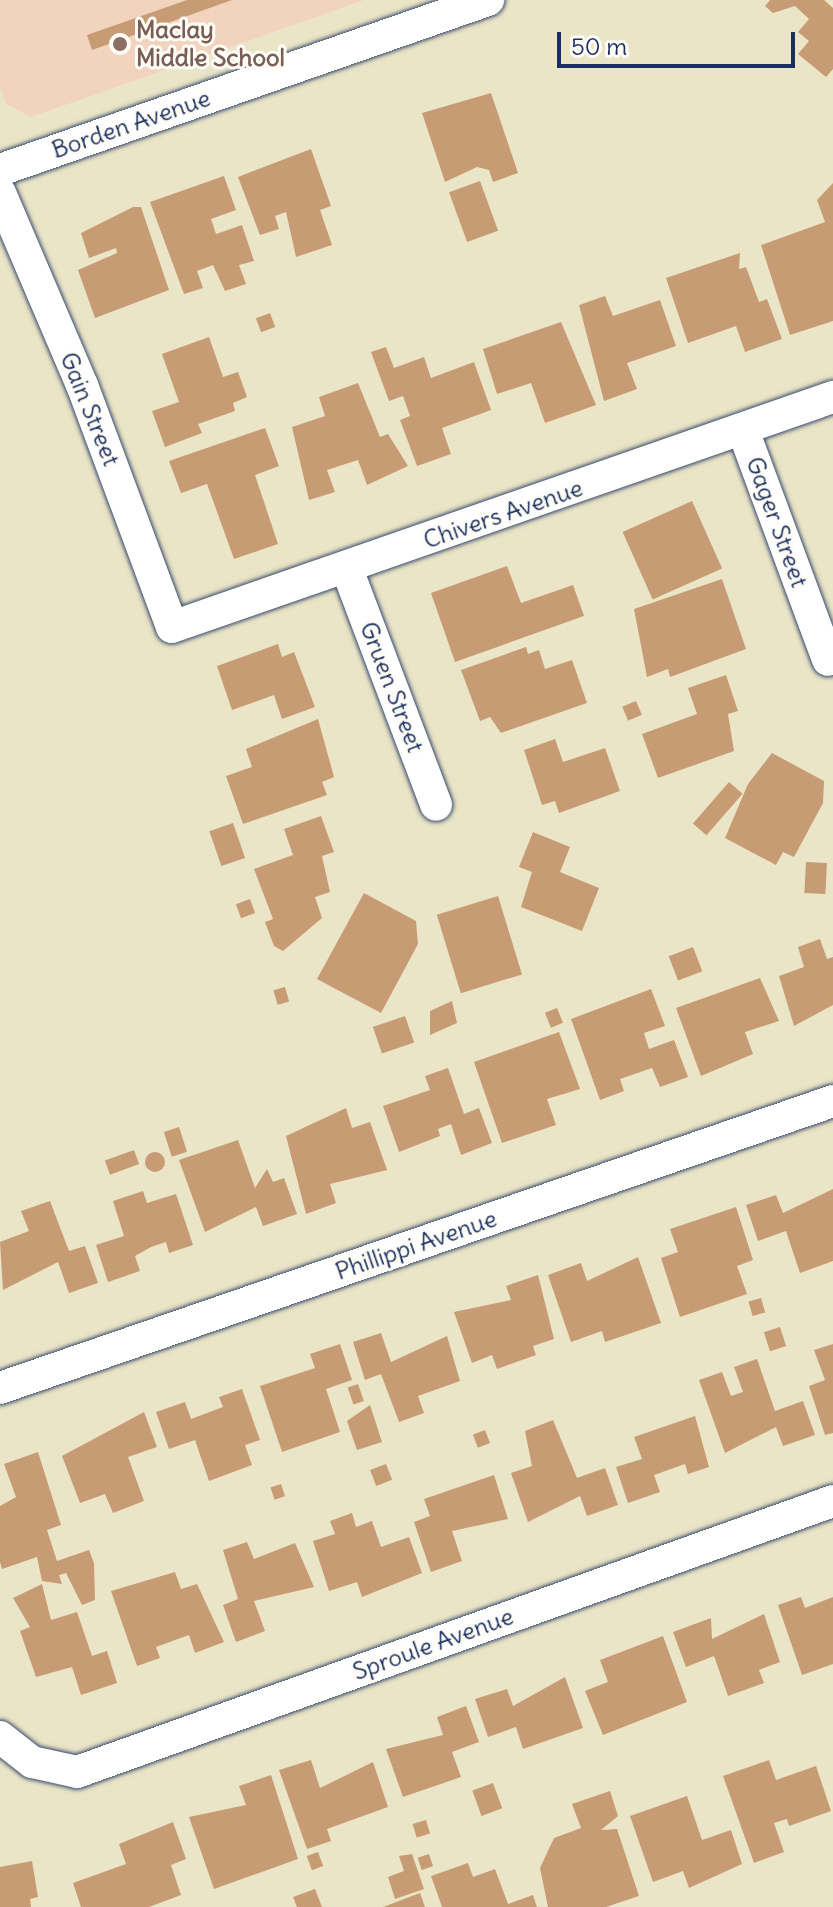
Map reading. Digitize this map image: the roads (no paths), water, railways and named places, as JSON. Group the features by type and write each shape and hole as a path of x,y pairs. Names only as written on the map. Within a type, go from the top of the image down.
{"street":[{"name":"Borden Avenue","path":"0,170 488,0"},
{"name":"Gain Street","path":"0,193 82,385 172,627"},
{"name":"Chivers Avenue","path":"172,627 347,569 833,397"},
{"name":"Gager Street","path":"743,430 828,660"},
{"name":"Gruen Street","path":"347,569 436,805"},
{"name":"Phillippi Avenue","path":"0,1388 833,1101"},
{"name":"Sproule Avenue","path":"0,1737 32,1762 77,1772 833,1501"}],"place":[{"name":"Maclay Middle School","path":"120,44"}]}
